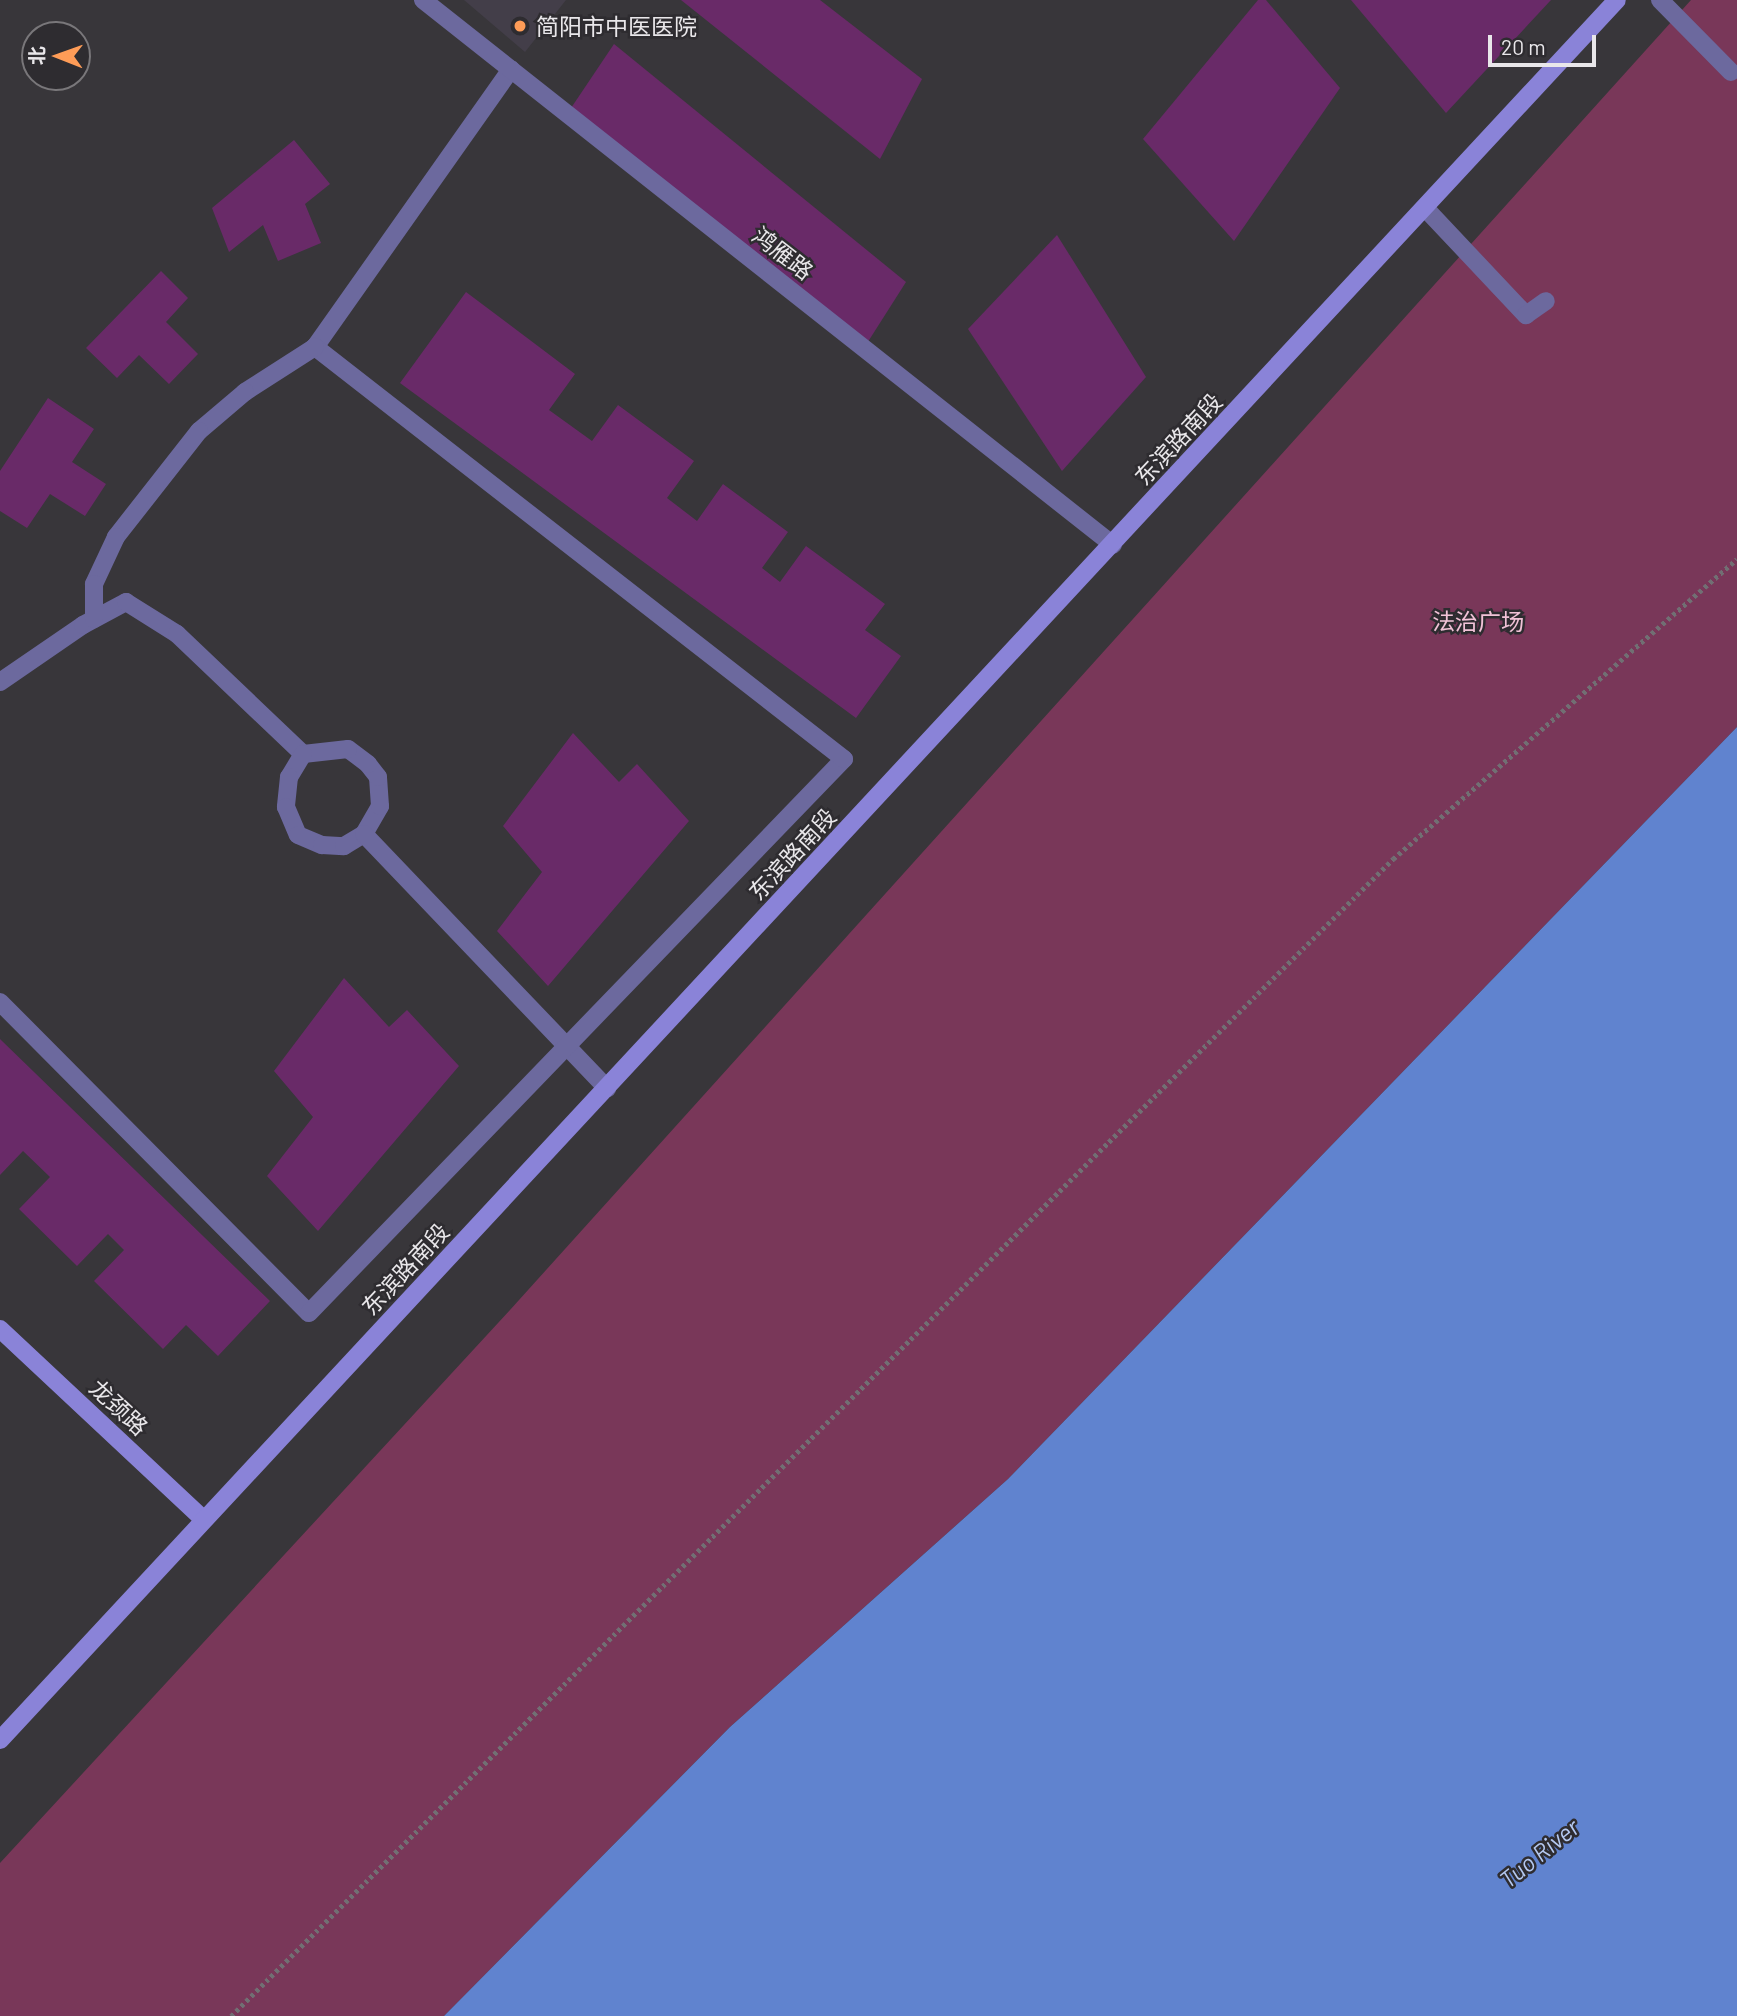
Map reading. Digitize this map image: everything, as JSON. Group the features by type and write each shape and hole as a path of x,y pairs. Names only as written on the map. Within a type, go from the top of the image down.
{"main road":[{"name":"东滨路南段","path":"0,1740 1426,209 1617,0"},
{"name":"龙颈路","path":"0,1329 204,1520"}],"street":[{"name":"鸿雁路","path":"423,0 1113,545"},
{"path":"1660,0 1731,72"},
{"path":"94,619 94,584 116,537 199,431 245,392 315,347 511,69"},
{"path":"1426,209 1525,315 1546,301"},
{"path":"0,1002 309,1313 844,759 315,347"},
{"path":"0,682 94,619 126,602 177,634 303,754 348,749 368,764 378,777 380,806 364,834 344,846 322,845 298,835 286,807 289,777 303,754"},
{"path":"364,834 607,1088"}],"path":[{"path":"230,2016 1393,859 1737,559"}],"shaded area":[{"name":"简阳市中医医院","path":"464,0 566,0 525,52"}],"green space":[{"name":"法治广场","path":"1691,0 1737,0 1737,727 1008,1479 730,1727 444,2016 0,2016 0,1863 510,1310"}],"water":[{"name":"Tuo River","path":"1737,727 1737,2016 444,2016 730,1727 1008,1479"}],"building":[{"path":"681,0 820,0 922,79 880,159"},
{"path":"1258,0 1266,0 1340,88 1234,241 1143,139"},
{"path":"1351,0 1551,0 1446,113"},
{"path":"614,44 906,282 864,348 567,114"},
{"path":"294,140 330,184 305,204 321,243 278,261 263,225 229,252 212,208"},
{"path":"1057,235 1146,377 1062,471 968,329"},
{"path":"161,271 188,298 166,322 198,354 169,384 139,355 117,378 86,348"},
{"path":"466,292 575,374 549,410 592,441 618,405 694,461 667,498 697,521 723,484 788,532 762,568 780,582 806,546 885,604 865,630 901,656 856,718 400,383"},
{"path":"48,398 94,429 72,462 106,484 85,516 50,494 27,528 0,511 0,471"},
{"path":"573,733 619,782 637,764 689,821 548,986 497,931 542,872 503,826"},
{"path":"344,978 389,1027 407,1010 459,1066 318,1231 267,1176 313,1117 274,1071"},
{"path":"0,1039 270,1301 218,1356 186,1325 163,1349 94,1281 124,1250 108,1234 77,1266 19,1209 50,1177 23,1151 0,1175"}],"place":[{"name":"简阳市中医医院","path":"520,26"}]}
